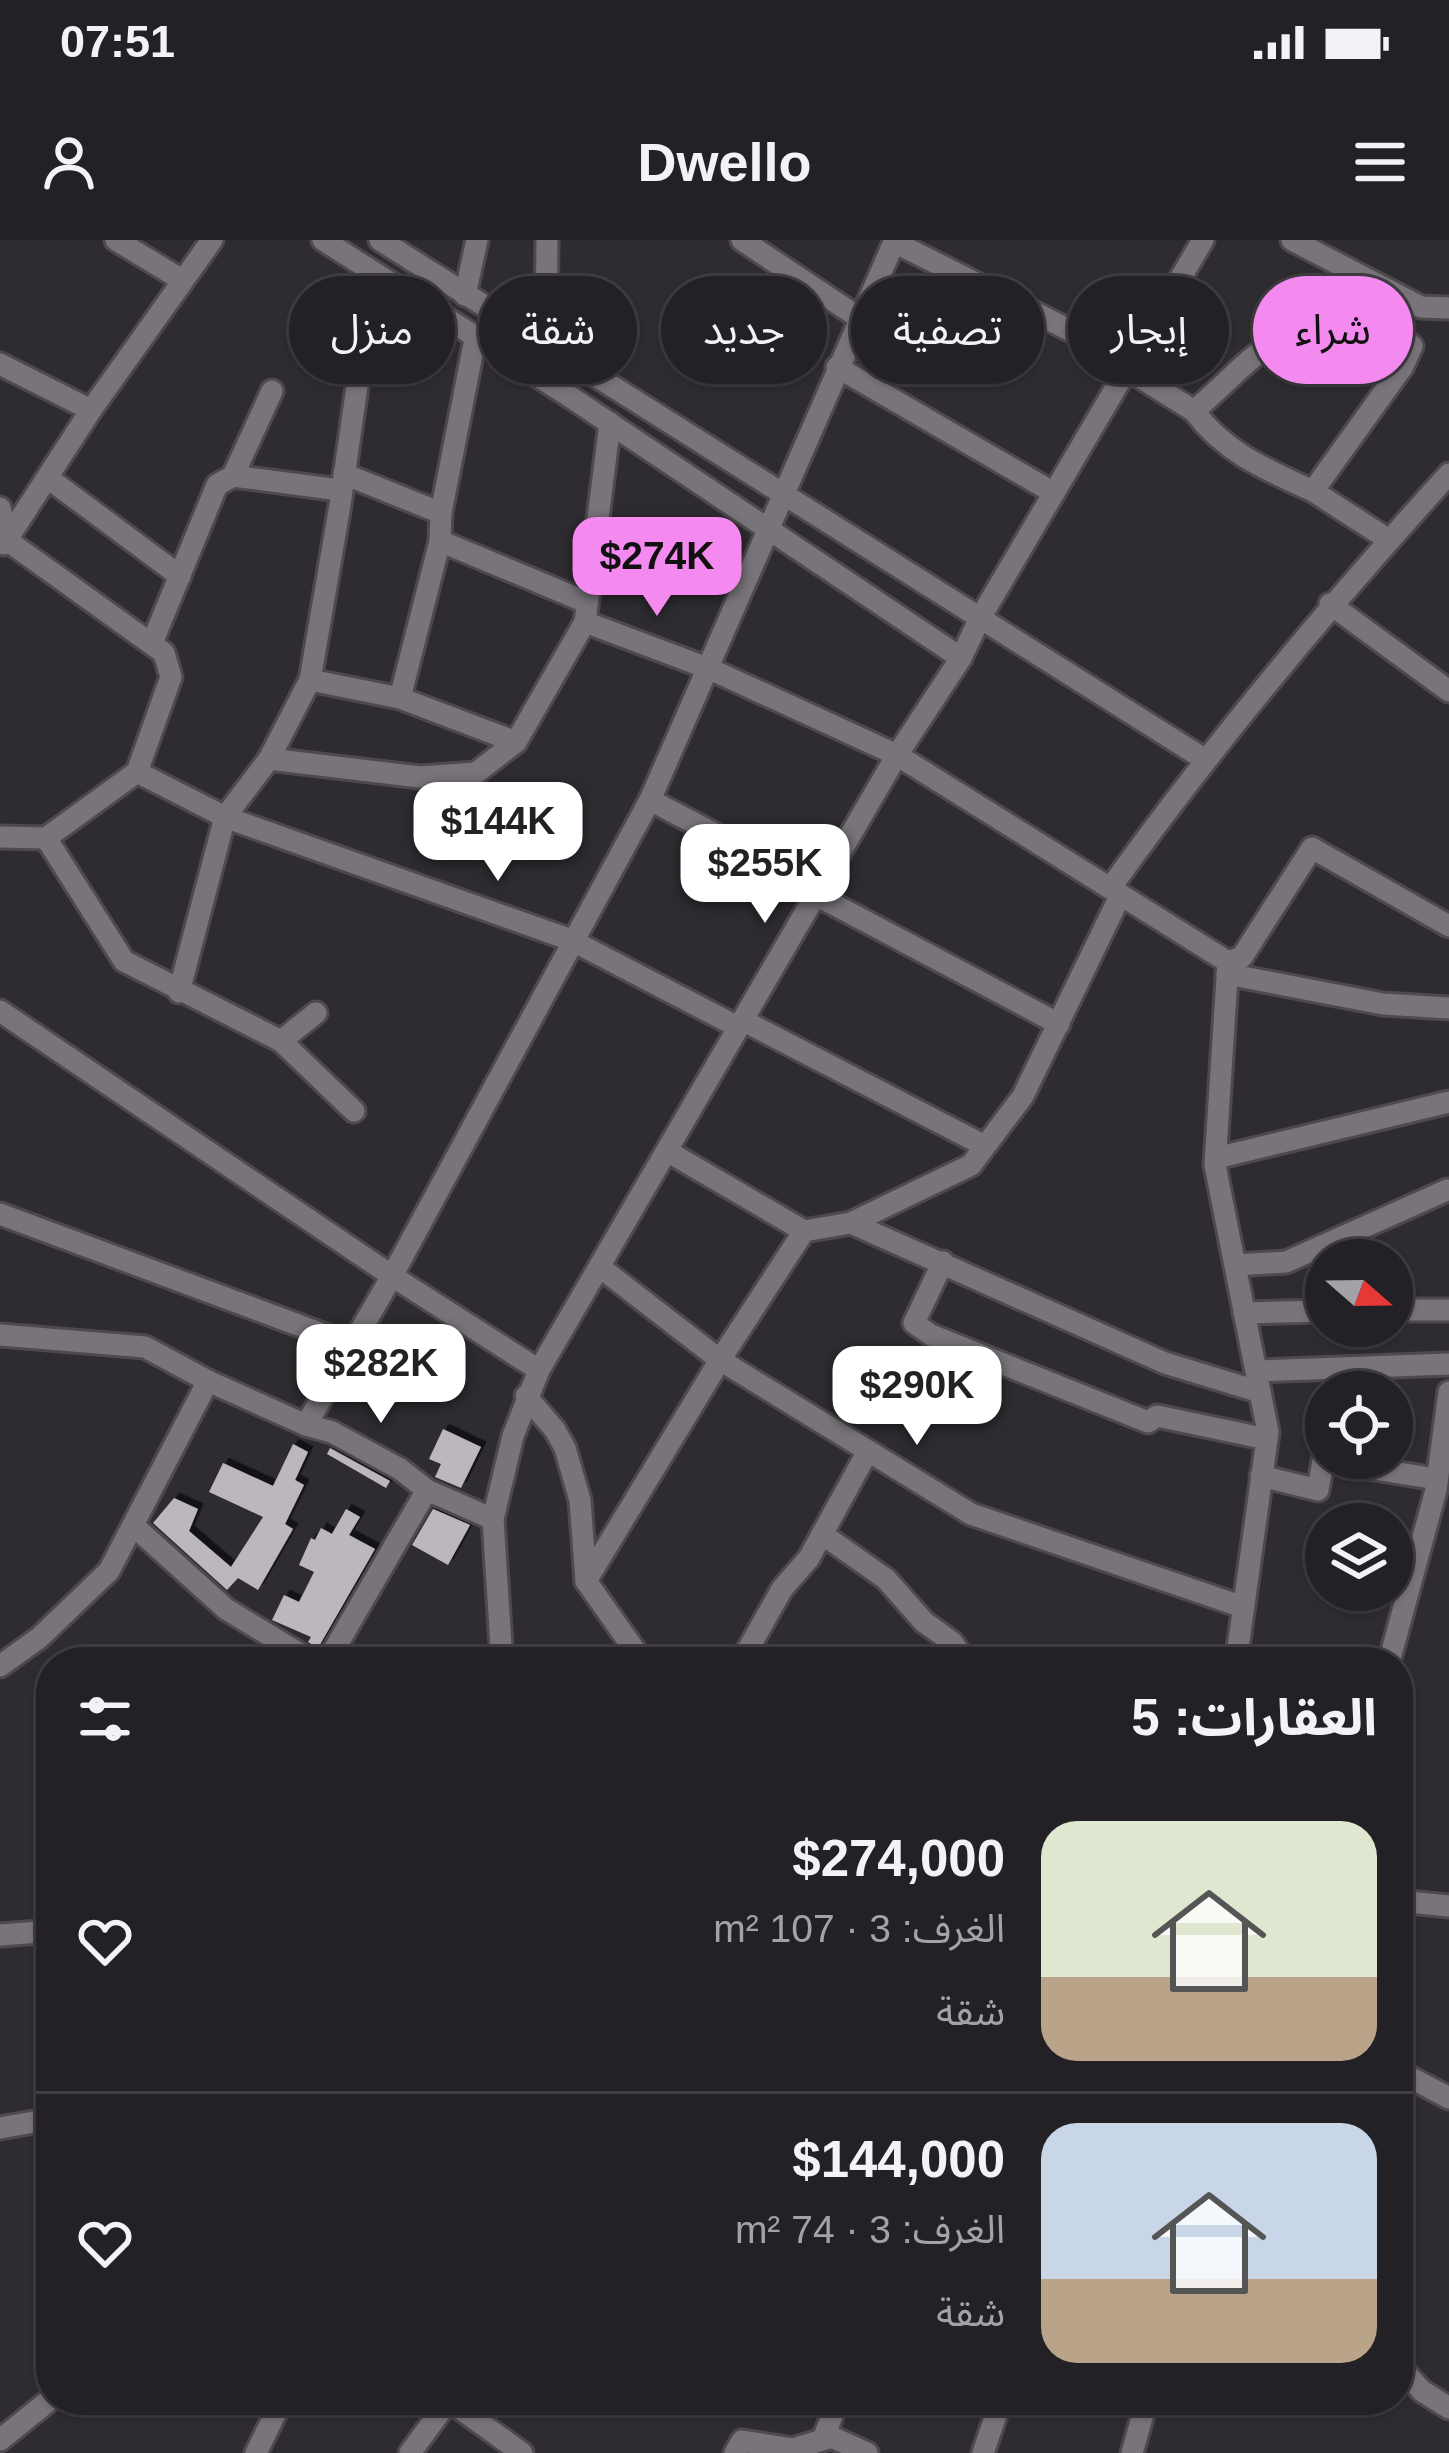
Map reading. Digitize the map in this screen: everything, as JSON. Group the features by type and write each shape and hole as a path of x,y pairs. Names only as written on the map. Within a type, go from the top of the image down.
{"street":[{"path":"116,240 182,280"},
{"path":"4,545 91,410 212,240"},
{"path":"323,240 769,527 961,658"},
{"path":"380,240 479,304"},
{"path":"465,295 477,240"},
{"path":"547,240 547,276"},
{"path":"742,240 851,312"},
{"path":"1182,276 1203,240"},
{"path":"1292,240 1421,307 1449,308"},
{"path":"879,276 894,241 1068,333"},
{"path":"178,992 225,817 269,759 310,680 373,275"},
{"path":"1194,411 1249,359 1309,327 1376,328 1403,338 1412,346 1402,366 1313,491"},
{"path":"400,698 440,541 441,513 475,339"},
{"path":"306,1425 650,800 851,339"},
{"path":"0,364 91,410"},
{"path":"837,367 1054,493"},
{"path":"608,384 1204,759"},
{"path":"501,1647 493,1519 526,1396 1118,384"},
{"path":"1156,384 1194,411 1212,435 1239,456 1313,491 1389,540"},
{"path":"233,476 272,391"},
{"path":"269,759 420,777 476,773 516,742 585,612 610,423"},
{"path":"667,1151 804,1232 851,1223 971,1165 1023,1096 1116,892 1204,759 1330,604 1449,474"},
{"path":"152,644 218,484 233,476 342,482 441,513"},
{"path":"48,478 180,576"},
{"path":"0,508 4,545"},
{"path":"440,541 897,755 1228,968 1383,1004 1449,1008"},
{"path":"0,838 46,838 137,772 172,677 164,653 4,545"},
{"path":"1330,604 1449,691"},
{"path":"310,680 400,698 516,742"},
{"path":"137,772 225,817 571,940 985,1147"},
{"path":"650,800 1059,1024"},
{"path":"46,838 124,962 281,1041 354,1111"},
{"path":"1238,1647 1267,1439 1216,1158 1228,968 1242,957 1312,848 1449,926"},
{"path":"0,1010 539,1370"},
{"path":"281,1041 316,1013"},
{"path":"1216,1158 1449,1102"},
{"path":"1235,1265 1286,1262 1448,1190"},
{"path":"0,1214 352,1345"},
{"path":"851,1223 1165,1363 1258,1381 1449,1364"},
{"path":"586,1581 804,1232"},
{"path":"943,1262 914,1323 931,1335 1148,1422 1156,1417 1267,1439"},
{"path":"601,1268 720,1360 971,1514 1243,1606"},
{"path":"1413,1310 1449,1310"},
{"path":"1244,1312 1305,1311"},
{"path":"0,1335 145,1347 208,1381 332,1432 400,1469 427,1490 493,1519"},
{"path":"0,1666 39,1639 109,1570 208,1381"},
{"path":"1393,1647 1437,1479 1449,1392"},
{"path":"526,1396 556,1430 565,1448 580,1500 586,1581 632,1647"},
{"path":"749,1647 782,1589 808,1558 868,1451"},
{"path":"1262,1476 1318,1490 1323,1461 1437,1479"},
{"path":"336,1647 427,1490"},
{"path":"135,1527 226,1609 289,1647"},
{"path":"822,1534 886,1580 924,1622 956,1647"},
{"path":"1413,1902 1449,1906"},
{"path":"0,1934 36,1932"},
{"path":"1413,2080 1449,2098"},
{"path":"0,2128 36,2122"},
{"path":"1413,2382 1449,2408"},
{"path":"0,2440 36,2411"},
{"path":"256,2453 275,2415"},
{"path":"410,2453 438,2415"},
{"path":"470,2415 522,2453"},
{"path":"832,2415 825,2434 867,2453"},
{"path":"983,2453 996,2415"},
{"path":"1132,2453 1143,2415"},
{"path":"735,2453 742,2441 793,2449 832,2437"}],"building":[{"path":"443,1429 481,1447 461,1488 435,1477 441,1464 429,1459"},
{"path":"293,1444 308,1452 295,1480 304,1485 285,1524 293,1529 258,1590 238,1578 227,1590 153,1523 174,1498 198,1509 189,1531 231,1567 263,1517 209,1492 223,1463 273,1486"},
{"path":"330,1448 390,1481 386,1488 327,1454"},
{"path":"346,1509 360,1517 349,1535 375,1549 316,1647 308,1642 311,1637 272,1620 284,1595 299,1602 314,1572 299,1565 311,1538 315,1540 321,1528 332,1534"},
{"path":"433,1509 470,1525 448,1565 412,1545"}]}
